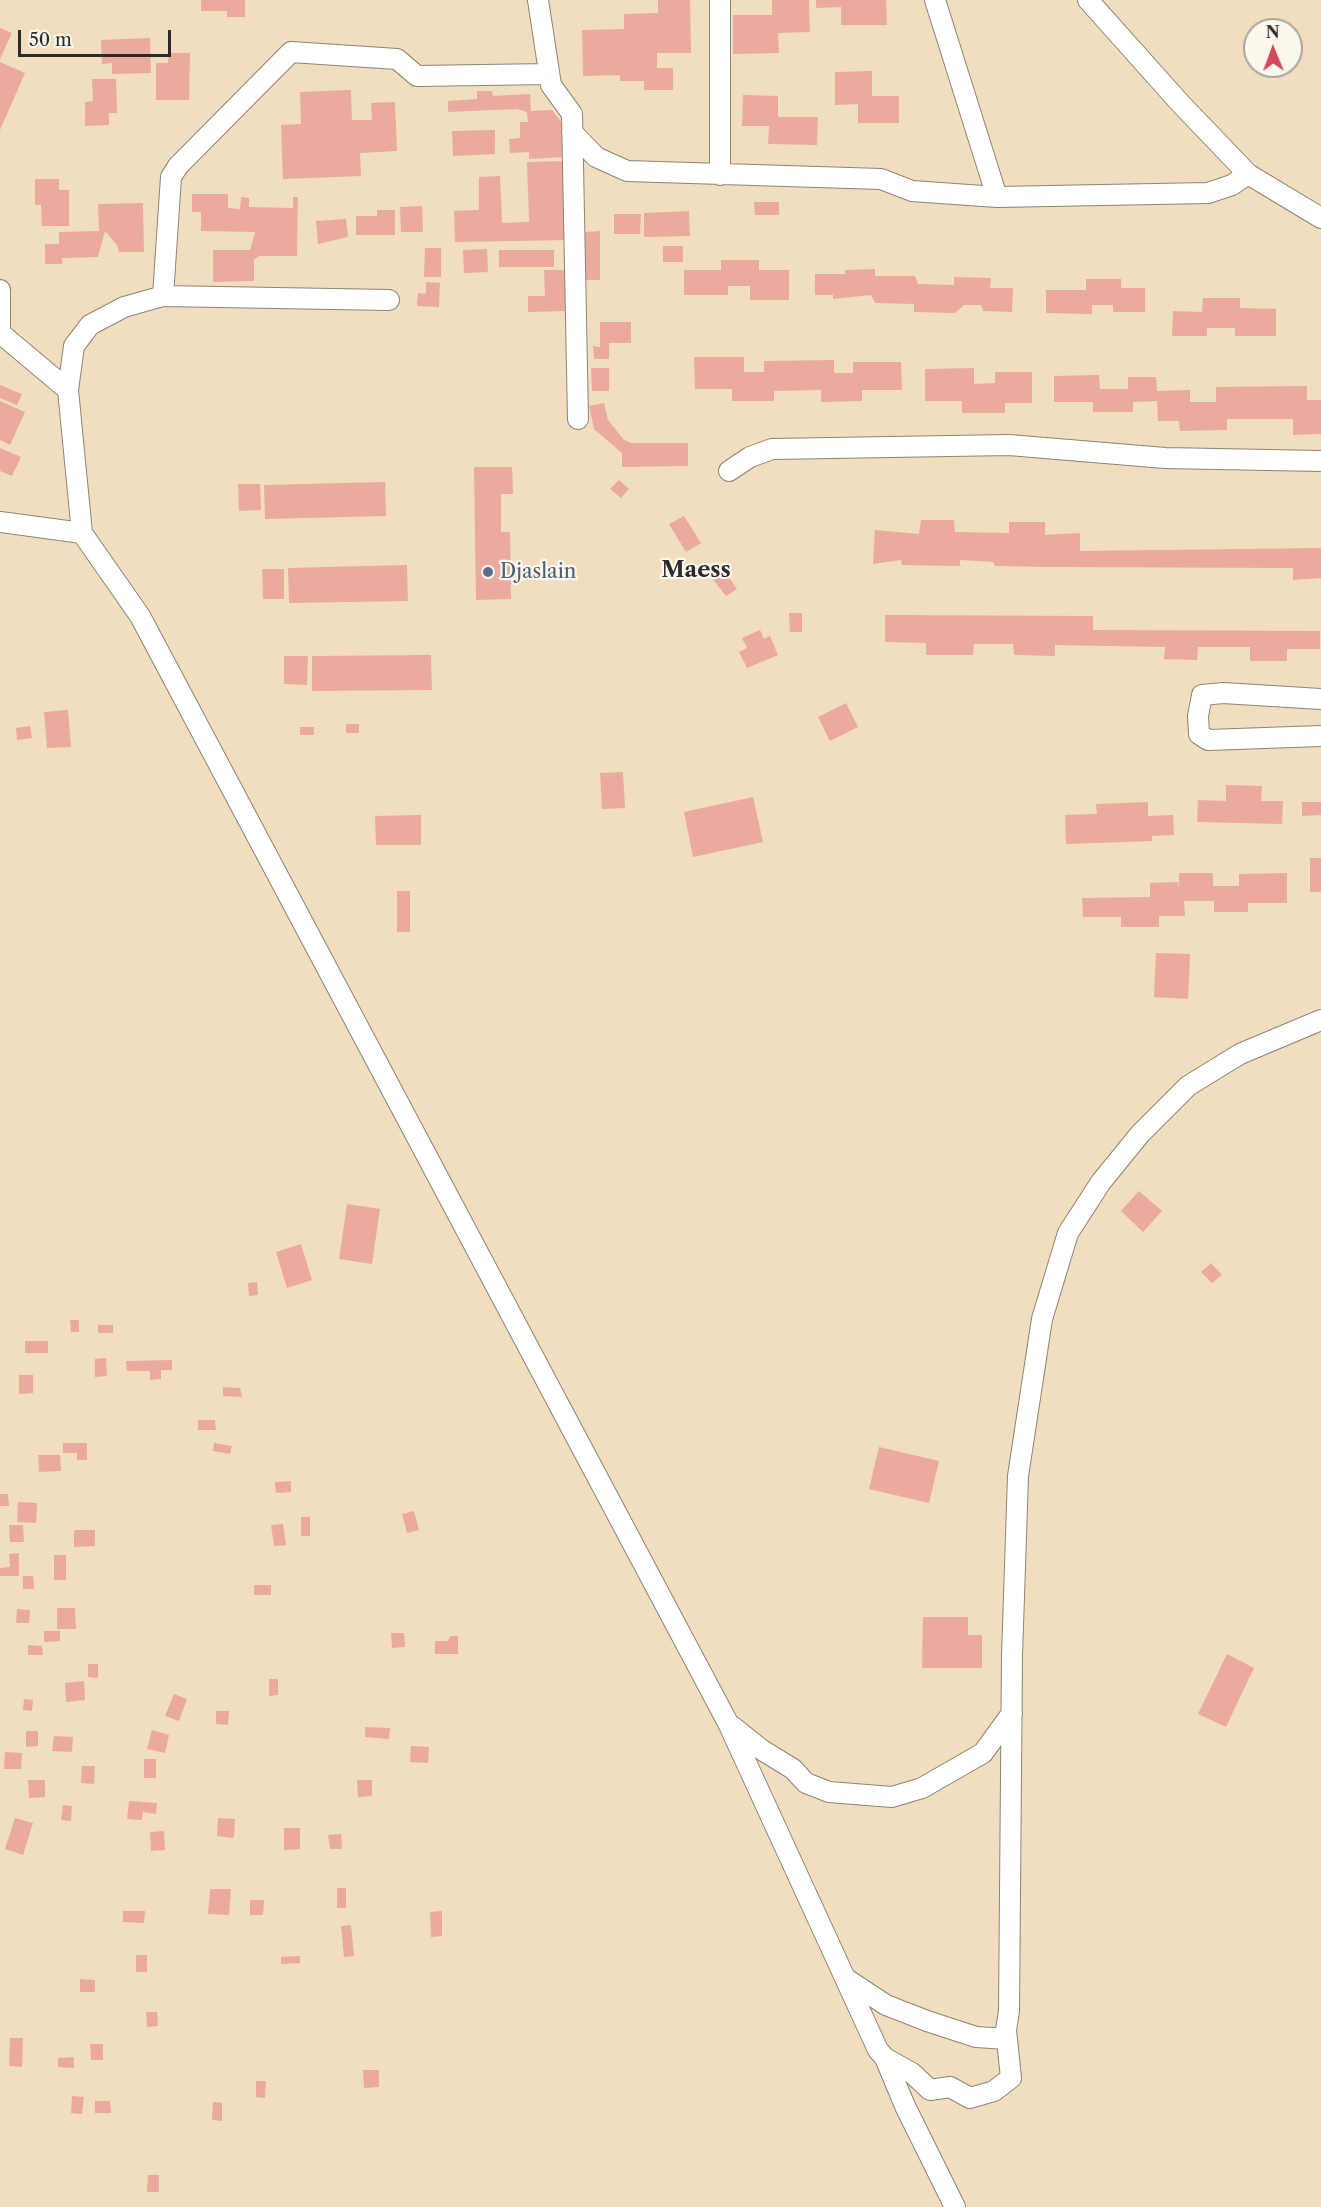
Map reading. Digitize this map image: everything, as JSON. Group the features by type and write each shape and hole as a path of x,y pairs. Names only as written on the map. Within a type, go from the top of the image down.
{"street":[{"path":"538,0 551,85 572,114 578,419"},
{"path":"720,0 720,175"},
{"path":"935,0 997,197"},
{"path":"1088,0 1180,104 1248,174 1321,218"},
{"path":"164,296 171,177 178,166 291,52 397,59 417,76 549,74"},
{"path":"572,132 596,157 627,171 882,179 912,191 997,197 1208,193 1232,185 1248,174"},
{"path":"0,290 0,333 68,390"},
{"path":"389,300 164,296 124,307 90,325 74,346 68,390 82,533 145,626 728,1723 878,2050 885,2058 904,2106 955,2207"},
{"path":"729,471 750,458 772,449 783,448 1009,445 1165,458 1321,461"},
{"path":"0,522 82,533"},
{"path":"1321,699 1223,693 1202,694 1198,716 1199,734 1208,740 1321,736"},
{"path":"885,2058 912,2073 930,2090 950,2087 970,2098 994,2091 1011,2078 1007,2039 1018,1476 1042,1319 1068,1233 1101,1182 1133,1142 1188,1086 1240,1054 1321,1020"},
{"path":"728,1723 762,1750 793,1769 806,1783 830,1792 892,1797 922,1788 983,1753 1012,1713"},
{"path":"845,1978 886,2005 927,2021 976,2037 1007,2039"}],"building":[{"path":"201,0 245,0 245,17 227,17 227,11 201,11"},
{"path":"658,0 690,0 691,53 657,53 657,68 673,68 673,90 644,90 644,81 620,81 620,75 583,76 582,30 624,29 624,14 658,13"},
{"path":"772,0 809,0 810,32 778,33 779,53 733,54 733,15 772,15"},
{"path":"816,0 886,0 887,25 841,25 841,7 816,8"},
{"path":"0,28 12,33 0,59"},
{"path":"150,38 151,73 112,74 112,63 102,64 101,40"},
{"path":"168,53 190,53 189,100 156,100 156,63 168,63"},
{"path":"0,62 25,73 0,130"},
{"path":"872,71 872,96 899,96 899,123 858,123 858,104 835,105 835,72"},
{"path":"92,79 116,79 117,113 109,113 109,125 85,126 85,102 93,101"},
{"path":"351,90 352,120 372,120 371,103 395,102 397,151 360,153 361,176 283,179 281,125 301,124 300,92"},
{"path":"477,91 492,91 493,96 530,94 531,111 552,110 562,123 564,157 529,159 529,152 510,153 509,139 520,138 520,122 528,122 527,112 517,109 448,112 448,101 477,99"},
{"path":"743,95 778,96 778,117 818,117 817,145 768,144 769,126 742,126"},
{"path":"495,130 495,154 453,156 452,131"},
{"path":"568,161 570,240 455,242 454,211 479,210 479,177 500,176 502,223 529,222 527,162"},
{"path":"35,179 59,179 59,190 69,190 69,226 42,226 41,205 35,205"},
{"path":"192,194 228,194 228,208 240,209 241,197 249,198 249,207 293,208 293,197 298,197 297,256 259,256 254,260 254,281 213,282 213,250 250,250 255,232 201,231 201,212 192,212"},
{"path":"754,202 779,202 779,215 755,215"},
{"path":"143,203 144,252 119,252 117,245 105,231 98,257 62,258 62,264 45,264 45,244 59,244 59,232 99,231 98,204"},
{"path":"422,206 423,232 401,232 400,207"},
{"path":"377,210 395,210 395,235 356,235 356,216 377,216"},
{"path":"689,211 690,236 644,237 644,213"},
{"path":"614,214 641,214 640,234 614,234"},
{"path":"346,219 348,237 318,244 316,221"},
{"path":"600,231 600,280 585,280 585,232"},
{"path":"663,246 683,246 683,262 663,262"},
{"path":"425,248 441,248 441,277 424,277"},
{"path":"487,249 488,272 464,273 463,250"},
{"path":"499,250 554,250 554,267 499,267"},
{"path":"721,260 759,260 759,270 789,270 789,300 750,300 750,286 728,286 728,295 684,295 684,270 721,270"},
{"path":"875,269 875,276 915,276 918,284 954,285 954,277 991,278 990,288 1013,288 1012,312 983,311 981,305 964,305 955,313 914,312 914,304 875,303 871,295 833,299 833,295 815,295 815,274 845,274 845,270"},
{"path":"544,270 571,270 571,311 528,312 528,296 545,296"},
{"path":"1086,279 1121,279 1121,288 1145,288 1145,312 1113,312 1113,305 1092,305 1092,314 1046,313 1046,290 1086,290"},
{"path":"426,282 440,283 439,307 417,306 418,293 426,294"},
{"path":"1203,298 1240,298 1240,308 1276,309 1276,336 1235,336 1235,328 1207,328 1207,336 1172,336 1173,311 1202,312"},
{"path":"600,322 631,322 631,343 609,343 609,359 594,359 593,346 600,347"},
{"path":"694,357 744,357 744,372 764,372 764,361 834,360 834,373 853,373 853,362 901,362 902,390 862,390 862,401 821,402 821,390 774,391 774,401 732,401 732,389 695,389"},
{"path":"591,368 609,368 609,391 592,391"},
{"path":"974,368 974,384 995,383 995,372 1032,372 1032,403 1005,403 1005,413 962,413 962,401 925,401 925,369"},
{"path":"1099,375 1100,389 1128,389 1128,377 1156,377 1157,391 1190,390 1190,402 1216,402 1216,387 1307,386 1307,400 1321,400 1321,434 1293,435 1293,419 1227,419 1227,430 1180,431 1179,421 1158,421 1157,401 1133,402 1133,412 1093,412 1093,402 1054,402 1054,376"},
{"path":"0,385 22,394 17,405 0,398"},
{"path":"0,401 25,412 10,445 0,440"},
{"path":"604,403 608,420 624,440 632,443 688,443 688,466 622,467 622,453 594,429 589,406"},
{"path":"0,448 21,457 12,476 0,471"},
{"path":"474,467 512,467 513,494 501,494 501,532 510,532 511,599 476,600"},
{"path":"619,480 629,489 621,498 610,489"},
{"path":"385,482 386,516 265,519 264,485"},
{"path":"238,484 260,484 261,510 239,511"},
{"path":"684,516 701,543 686,552 669,524"},
{"path":"921,520 954,520 955,532 1009,533 1009,522 1045,522 1045,535 1080,533 1080,551 1321,548 1321,578 1293,580 1293,568 995,566 993,562 960,560 960,566 902,565 901,560 873,564 875,530 919,534"},
{"path":"407,565 408,601 289,603 288,568"},
{"path":"262,569 284,569 284,599 263,599"},
{"path":"724,570 737,589 726,596 712,578"},
{"path":"789,613 802,613 802,632 790,632"},
{"path":"885,615 1093,616 1093,630 1320,631 1320,649 1287,649 1287,661 1250,661 1250,647 1198,647 1197,660 1164,659 1165,647 1055,645 1055,656 1014,655 1013,644 974,644 973,655 926,655 926,643 885,642"},
{"path":"760,630 764,639 770,636 778,655 747,668 739,652 747,648 742,638"},
{"path":"431,655 432,690 312,691 312,656"},
{"path":"284,656 308,656 307,685 284,684"},
{"path":"846,703 858,727 830,741 818,717"},
{"path":"68,710 71,747 47,748 44,712"},
{"path":"346,724 359,724 359,733 346,733"},
{"path":"30,726 32,738 17,740 16,728"},
{"path":"300,727 314,727 314,735 300,735"},
{"path":"623,772 625,808 602,809 600,773"},
{"path":"1226,785 1262,786 1261,801 1283,801 1282,824 1197,822 1198,800 1226,801"},
{"path":"753,797 763,842 693,857 684,812"},
{"path":"1148,802 1148,816 1173,815 1174,835 1152,836 1152,841 1066,844 1065,815 1097,814 1096,804"},
{"path":"1302,802 1321,802 1321,815 1302,816"},
{"path":"421,815 421,845 376,845 375,816"},
{"path":"1310,858 1321,858 1321,892 1310,892"},
{"path":"1179,873 1213,873 1213,886 1239,886 1239,874 1287,873 1287,903 1248,903 1248,912 1214,912 1214,901 1184,901 1185,916 1159,916 1159,927 1121,927 1121,917 1083,917 1082,898 1150,897 1150,883 1178,882 1179,889"},
{"path":"397,891 410,891 410,932 397,932"},
{"path":"1156,953 1190,954 1188,999 1154,997"},
{"path":"1139,1191 1162,1211 1143,1232 1121,1211"},
{"path":"347,1204 380,1209 372,1264 339,1259"},
{"path":"301,1244 312,1280 287,1288 276,1252"},
{"path":"1211,1263 1222,1275 1212,1283 1201,1272"},
{"path":"257,1282 258,1295 249,1296 248,1283"},
{"path":"70,1320 79,1320 79,1332 71,1332"},
{"path":"98,1325 113,1325 113,1333 98,1333"},
{"path":"25,1341 48,1341 48,1353 25,1353"},
{"path":"106,1358 107,1376 95,1377 95,1359"},
{"path":"172,1360 172,1370 161,1370 161,1379 150,1380 150,1371 127,1371 126,1361"},
{"path":"19,1375 33,1375 33,1393 19,1394"},
{"path":"223,1387 240,1388 242,1397 223,1396"},
{"path":"198,1420 215,1420 216,1430 198,1430"},
{"path":"63,1443 87,1443 87,1460 77,1460 77,1453 63,1453"},
{"path":"214,1443 232,1446 230,1454 213,1451"},
{"path":"879,1447 939,1461 929,1503 869,1489"},
{"path":"38,1455 60,1455 61,1471 39,1472"},
{"path":"291,1481 291,1492 276,1493 275,1482"},
{"path":"0,1494 8,1494 9,1506 0,1506"},
{"path":"18,1502 37,1503 36,1523 17,1522"},
{"path":"414,1511 419,1530 407,1533 402,1514"},
{"path":"301,1517 310,1517 310,1536 301,1536"},
{"path":"283,1524 286,1545 274,1546 271,1525"},
{"path":"9,1525 23,1525 24,1542 10,1542"},
{"path":"74,1530 95,1530 95,1546 74,1547"},
{"path":"19,1553 19,1576 0,1576 0,1568 10,1567 9,1554"},
{"path":"54,1555 66,1555 66,1580 54,1580"},
{"path":"23,1576 33,1576 34,1589 23,1589"},
{"path":"254,1585 271,1585 271,1595 254,1595"},
{"path":"57,1608 75,1608 76,1629 57,1629"},
{"path":"17,1609 30,1610 29,1623 16,1623"},
{"path":"923,1617 968,1617 968,1635 982,1635 982,1668 922,1668"},
{"path":"44,1631 60,1631 60,1641 44,1642"},
{"path":"391,1633 404,1633 405,1647 392,1648"},
{"path":"450,1636 458,1636 458,1654 435,1654 435,1641 448,1641"},
{"path":"28,1645 42,1646 43,1655 28,1655"},
{"path":"1227,1654 1254,1668 1226,1727 1198,1714"},
{"path":"88,1664 98,1664 98,1678 88,1677"},
{"path":"269,1679 278,1679 278,1695 269,1696"},
{"path":"84,1681 85,1700 66,1702 65,1683"},
{"path":"174,1694 187,1699 179,1721 165,1716"},
{"path":"24,1699 33,1700 32,1711 23,1710"},
{"path":"216,1711 229,1711 228,1725 216,1724"},
{"path":"365,1727 390,1728 389,1739 365,1737"},
{"path":"152,1730 169,1735 165,1753 147,1749"},
{"path":"26,1731 38,1731 38,1746 26,1747"},
{"path":"54,1736 73,1737 72,1752 52,1751"},
{"path":"411,1746 429,1747 428,1763 410,1762"},
{"path":"5,1752 22,1753 21,1769 4,1769"},
{"path":"144,1759 156,1759 156,1778 144,1778"},
{"path":"82,1766 95,1766 94,1784 81,1783"},
{"path":"28,1780 45,1780 45,1797 29,1798"},
{"path":"357,1780 372,1780 372,1796 358,1797"},
{"path":"129,1801 157,1803 156,1814 143,1812 142,1820 127,1819"},
{"path":"63,1805 72,1806 71,1821 61,1820"},
{"path":"15,1818 33,1823 23,1855 5,1849"},
{"path":"218,1818 235,1819 234,1838 217,1836"},
{"path":"284,1828 300,1828 300,1849 284,1850"},
{"path":"164,1831 165,1850 151,1851 150,1832"},
{"path":"341,1834 342,1849 330,1849 328,1835"},
{"path":"337,1888 346,1888 346,1908 337,1908"},
{"path":"210,1889 231,1889 229,1915 208,1914"},
{"path":"250,1900 264,1900 263,1915 250,1915"},
{"path":"123,1911 145,1911 144,1923 123,1922"},
{"path":"442,1911 442,1936 431,1937 430,1912"},
{"path":"351,1925 354,1956 344,1957 341,1926"},
{"path":"136,1955 147,1955 147,1972 136,1972"},
{"path":"300,1956 300,1963 281,1964 281,1957"},
{"path":"80,1979 95,1980 95,1992 80,1992"},
{"path":"146,2012 157,2012 158,2026 147,2027"},
{"path":"10,2038 23,2038 22,2067 9,2066"},
{"path":"90,2044 103,2044 103,2060 91,2060"},
{"path":"74,2057 74,2068 58,2067 58,2058"},
{"path":"363,2070 379,2070 379,2087 364,2088"},
{"path":"256,2081 266,2081 265,2098 256,2097"},
{"path":"72,2096 84,2097 82,2114 71,2113"},
{"path":"95,2101 110,2101 111,2113 95,2113"},
{"path":"213,2102 222,2103 222,2121 212,2120"},
{"path":"148,2175 159,2175 159,2192 147,2192"}],"place":[{"name":"Djaslain","path":"488,572"}],"district":[{"name":"Maess","path":"696,571"}]}
